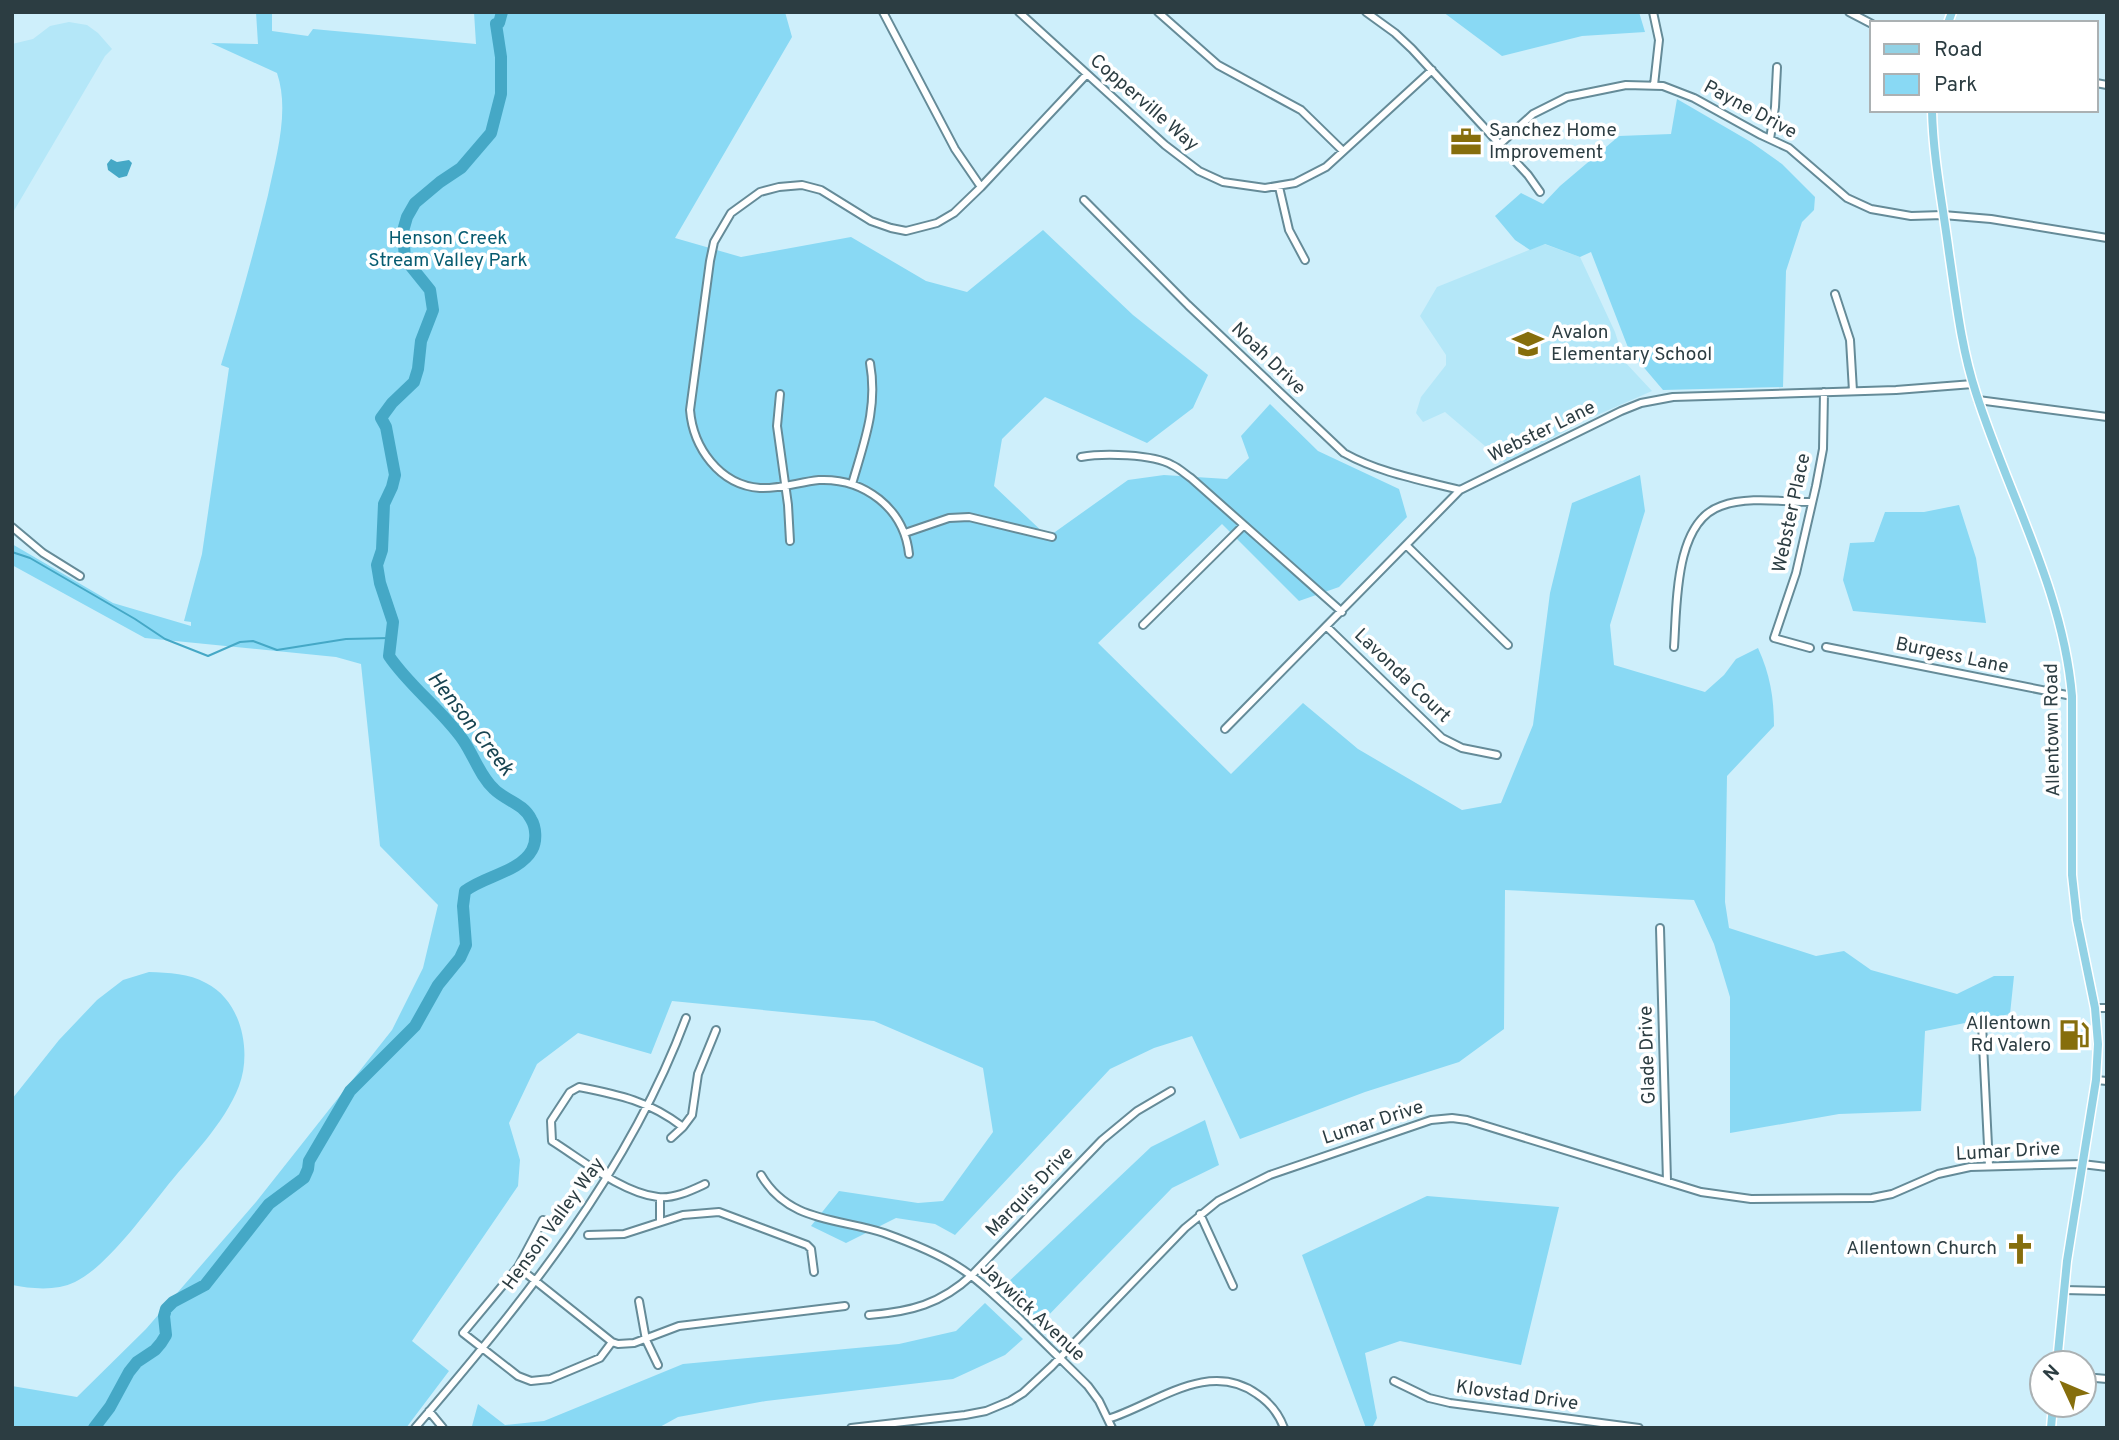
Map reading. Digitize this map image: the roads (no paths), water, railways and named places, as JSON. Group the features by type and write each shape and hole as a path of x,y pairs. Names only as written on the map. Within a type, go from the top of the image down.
{"main road":[{"name":"Allentown Road","path":"1932,112 1943,215 1959,324 1973,384 2053,599 2065,638 2072,696 2071,866 2077,920 2095,1008 2098,1044 2096,1080 2064,1290 2058,1349"}],"street":[{"path":"883,12 956,149 981,187"},
{"name":"Copperville Way","path":"1019,12 1165,145 1199,171 1232,184 1279,187 1319,172 1432,71"},
{"path":"1158,12 1218,65 1306,113 1343,151"},
{"path":"1366,12 1395,33 1432,71 1500,144 1540,192"},
{"path":"1653,12 1659,40 1654,85"},
{"path":"1849,12 1870,23"},
{"path":"1770,139 1777,66"},
{"path":"909,554 905,533 895,515 869,491 852,484 818,480 758,488 740,483 725,474 710,462 701,450 691,424 690,410 710,261 720,228 731,212 760,192 802,185 821,190 871,221 891,228 906,231 937,223 954,213 981,187 1087,74"},
{"name":"Payne Drive","path":"1500,144 1533,114 1557,101 1584,92 1613,87 1654,85 1679,90 1789,148 1839,192 1862,206 1896,215 1991,219 2107,238"},
{"path":"1279,187 1289,230 1305,260"},
{"name":"Noah Drive","path":"1084,200 1188,305 1344,453 1392,473 1460,490"},
{"path":"1835,294 1850,340 1853,391"},
{"path":"852,484 873,411 870,363"},
{"name":"Webster Lane","path":"1225,729 1460,490 1569,436 1641,403 1673,397 1973,384"},
{"name":"Webster Place","path":"1810,648 1774,638 1799,562 1823,449 1824,392"},
{"path":"780,394 777,426 790,541"},
{"path":"1978,400 2107,417"},
{"path":"1081,457 1132,457 1172,465 1191,478 1342,612"},
{"path":"1674,647 1678,593 1686,547 1691,532 1700,520 1717,507 1738,502 1812,502"},
{"path":"905,533 949,518 970,517 1052,537"},
{"path":"1143,625 1243,526"},
{"path":"12,527 43,553 80,576"},
{"path":"1406,545 1508,645"},
{"name":"Lavonda Court","path":"1327,627 1442,738 1462,748 1497,755"},
{"name":"Burgess Lane","path":"1826,647 2072,696"},
{"name":"Glade Drive","path":"1660,928 1667,1181"},
{"path":"2095,1008 2107,1008"},
{"name":"Henson Valley Way","path":"415,1428 567,1239 609,1177 649,1105 687,1018"},
{"path":"1982,1024 1989,1166"},
{"path":"671,1138 692,1115 698,1074 716,1030"},
{"path":"2096,1080 2107,1081"},
{"path":"683,1127 667,1114 627,1096 579,1087 570,1092 551,1121 552,1141 638,1192 660,1198 705,1184"},
{"name":"Marquis Drive","path":"869,1315 899,1313 928,1306 954,1290 972,1275 1102,1140 1146,1104 1171,1091"},
{"name":"Lumar Drive","path":"851,1428 907,1425 997,1407 1023,1393 1200,1214 1223,1197 1270,1175 1411,1126 1444,1118 1478,1123 1710,1194 1739,1198 1867,1199 1892,1194 1946,1172 1989,1166 2082,1164 2107,1167"},
{"name":"Jaywick Avenue","path":"761,1175 771,1191 807,1213 895,1238 945,1259 972,1275 1094,1393 1112,1428"},
{"path":"660,1198 660,1220"},
{"path":"588,1235 624,1234 660,1220 704,1212 736,1217 807,1245 811,1249 814,1272"},
{"path":"1200,1214 1233,1286"},
{"path":"542,1220 518,1267 463,1333 518,1376 538,1381 550,1380 600,1358 612,1342"},
{"path":"518,1267 612,1342 628,1344 679,1326 845,1306"},
{"path":"2064,1290 2107,1291"},
{"path":"639,1301 646,1339 658,1365"},
{"path":"1108,1419 1195,1383 1215,1380 1238,1384 1256,1393 1274,1410 1284,1428"},
{"name":"Klovstad Drive","path":"1394,1381 1418,1394 1442,1402 1639,1428"},
{"path":"429,1411 443,1428"},
{"path":"1570,1428 1571,1419"}],"waterway":[{"name":"Henson Creek","path":"94,1428 110,1407 129,1372 137,1362 155,1350 166,1335 166,1309 173,1302 205,1285 269,1204 304,1178 309,1161 350,1091 415,1026 438,985 460,958 466,945 463,906 465,891 519,864 534,846 535,830 528,814 489,784 454,729 389,656 393,622 377,565 382,550 384,504 395,475 386,427 381,418 414,382 421,341 433,310 430,290 405,259 403,231 415,203 461,168 491,133 501,94 501,57 496,24 499,23 502,12"},
{"path":"12,552 30,558 165,639 208,656 240,642 253,641 277,650 346,639 390,638"}],"place":[{"name":"Sanchez Home Improvement","path":"1466,142"},
{"name":"Avalon Elementary School","path":"1528,344"},
{"name":"Allentown Rd Valero","path":"2074,1035"},
{"name":"Allentown Church","path":"2020,1249"}],"park label":[{"name":"Henson Creek Stream Valley Park","path":"448,250"}]}
